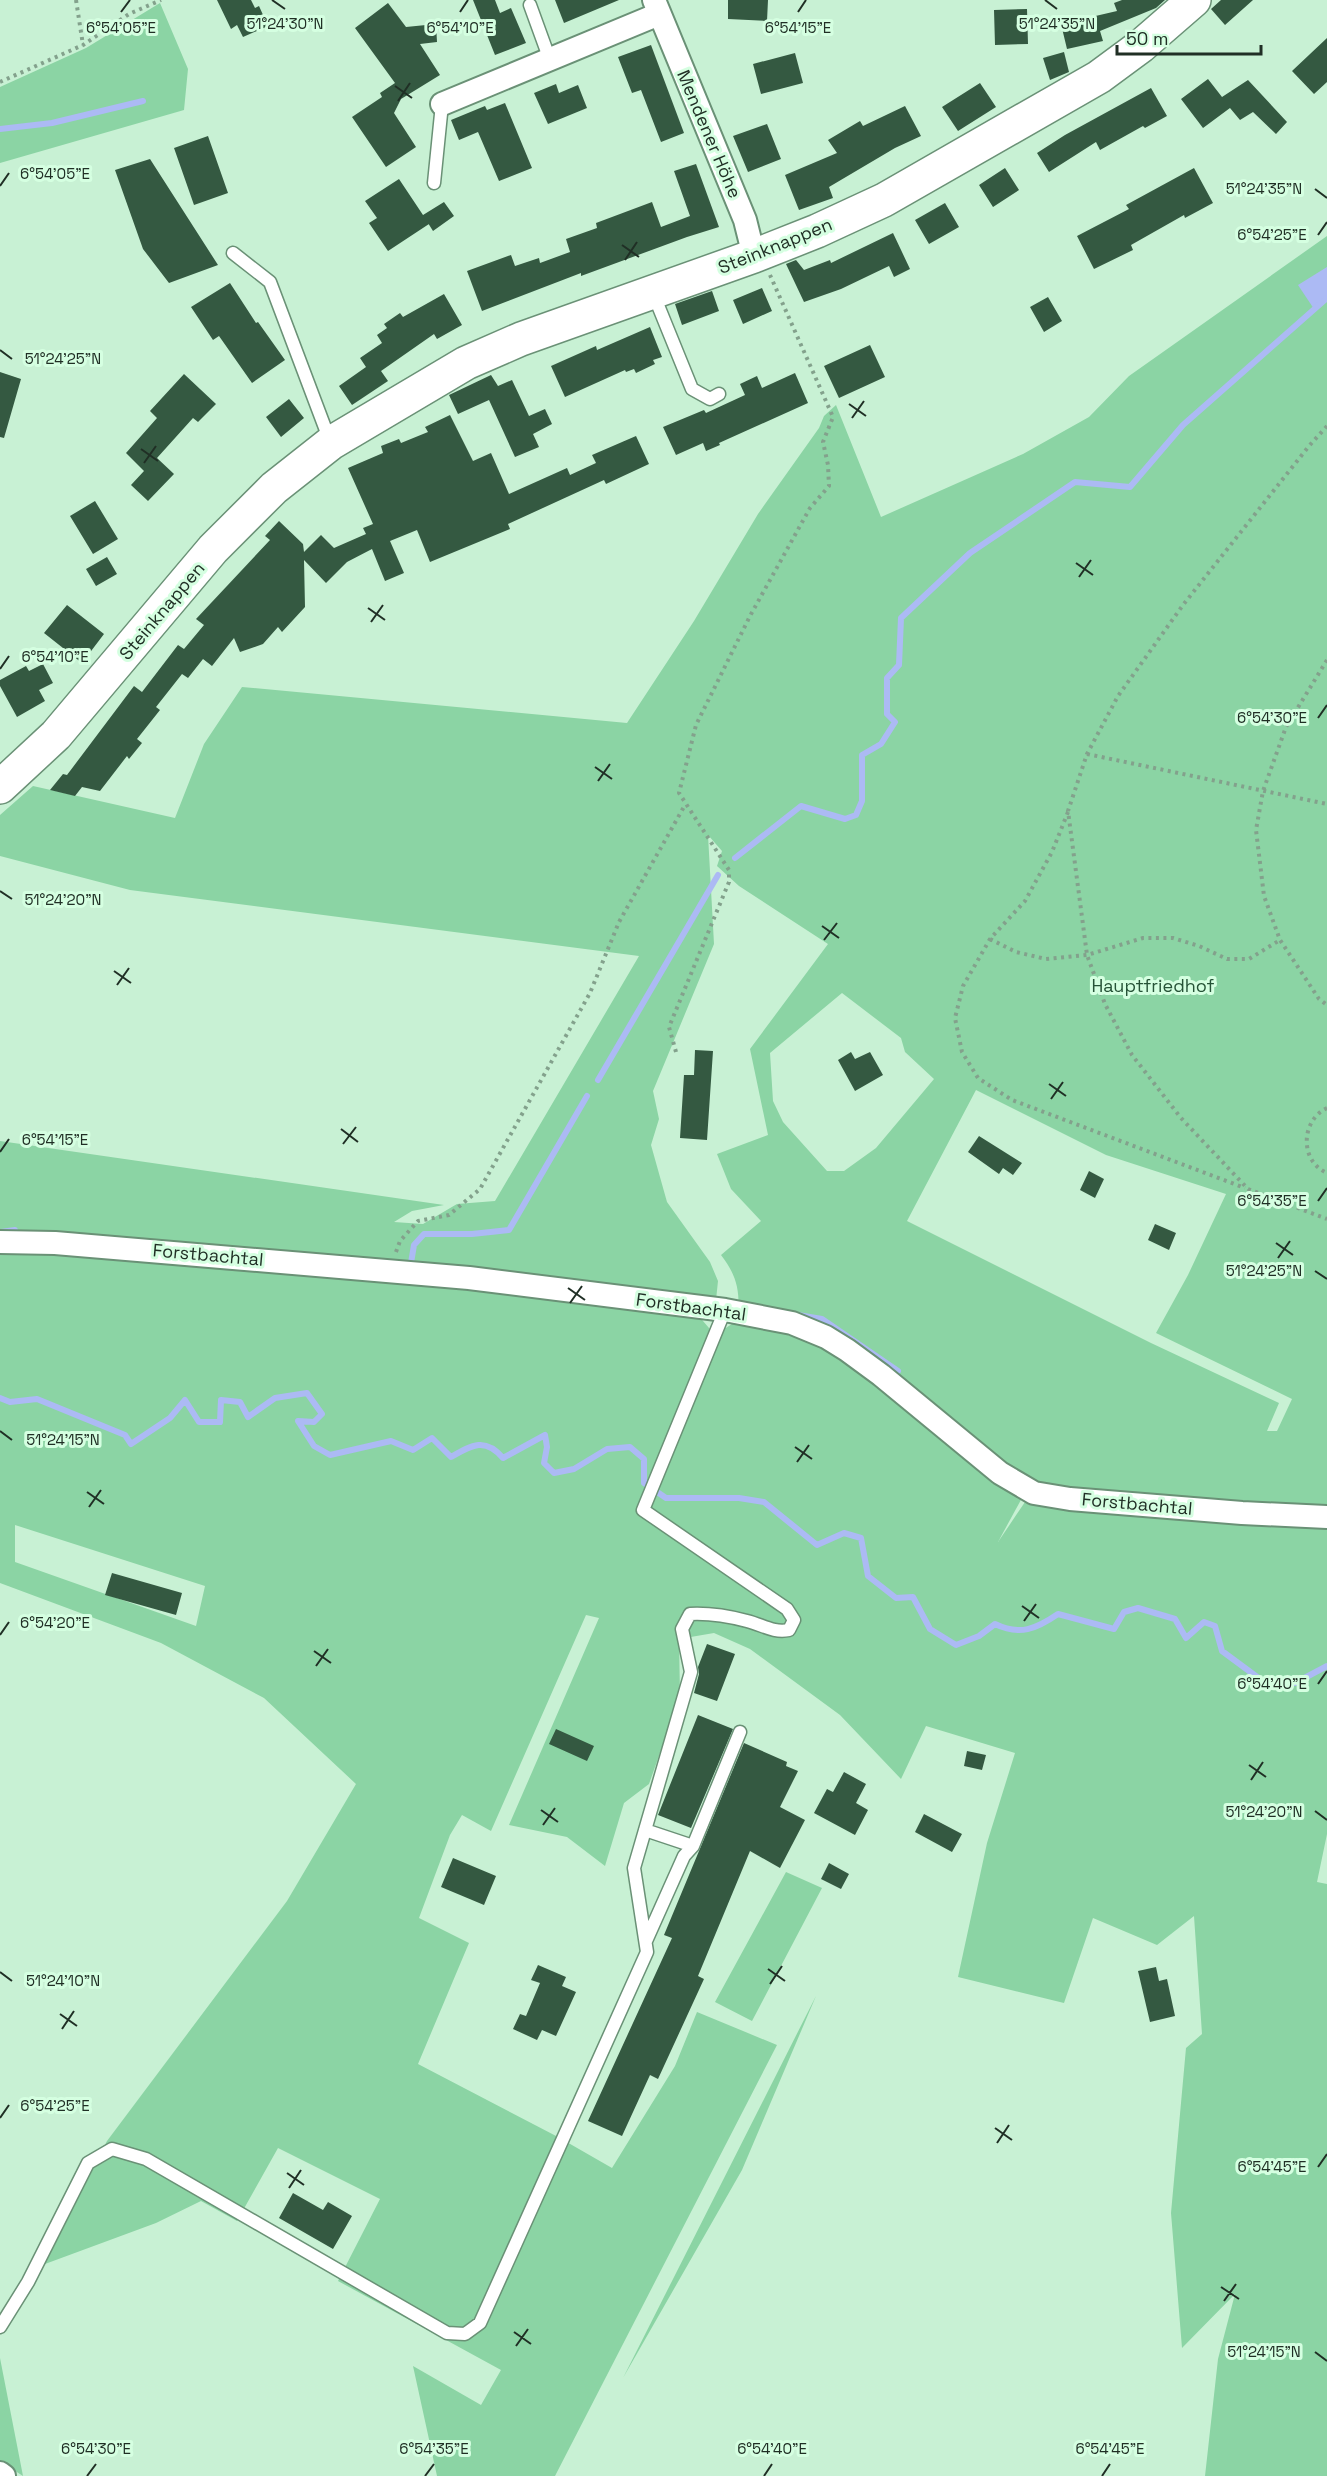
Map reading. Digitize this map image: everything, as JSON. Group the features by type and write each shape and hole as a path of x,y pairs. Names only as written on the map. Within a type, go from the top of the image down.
{"street":[{"name":"Steinknappen","path":"0,787 56,735 213,549 274,488 331,443 466,363 553,326 754,256 818,231 884,200 1080,88 1141,46 1194,0"},
{"name":"Mendener Höhe","path":"442,104 550,60 657,7 745,220 754,256"},
{"name":"Forstbachtal","path":"0,1242 55,1243 390,1270 725,1310 792,1323 826,1337 881,1375 1000,1473 1034,1493 1070,1499 1207,1510 1327,1516"},
{"path":"0,2473 4,2476"}],"lane":[{"path":"530,5 550,60"},
{"path":"434,183 442,104"},
{"path":"233,253 270,282 331,443"},
{"path":"653,293 692,388 710,399 719,394"},
{"path":"0,2327 28,2282 88,2163 111,2149 146,2159 447,2333 465,2334 480,2323 647,1952 634,1868 692,1672 682,1629 690,1614 706,1613 738,1619 776,1632 789,1630 794,1620 787,1609 643,1510 725,1310"},
{"path":"645,1942 684,1856 693,1846 740,1732"},
{"path":"645,1830 693,1846"}],"path":[{"path":"76,0 83,45"},
{"path":"0,82 83,45 129,14 161,0"},
{"path":"676,1052 669,1027 729,882 729,870 679,793 696,725 750,616 810,508 829,486 828,465 823,442 833,417 773,279 754,256"},
{"path":"1327,426 1183,605 1118,696 1088,754 1052,852 1026,901 990,939 963,986 955,1018 962,1052 978,1078 1012,1100 1327,1219"},
{"path":"1327,660 1286,727 1263,791 1256,830 1264,896 1280,940 1319,999 1327,1005"},
{"path":"1088,754 1327,804"},
{"path":"390,1270 400,1241 418,1221 449,1215 480,1189 590,993 619,922 685,805"},
{"path":"1068,811 1087,955 1105,1004 1132,1055 1180,1118 1248,1189"},
{"path":"990,939 1016,952 1046,959 1087,955 1143,938 1173,938 1199,946 1227,959 1249,959 1280,940"},
{"path":"1327,1108 1320,1111 1311,1122 1306,1135 1307,1149 1313,1162 1327,1173"}],"green space":[{"path":"160,3 188,69 184,110 0,163 0,87 86,48"},
{"name":"Hauptfriedhof","path":"1327,236 1327,1507 1240,1504 1029,1485 998,1542 1025,1502 1327,1521 1327,1834 1317,1882 1327,1884 1327,2476 1205,2476 1218,2359 1235,2294 1182,2348 1171,2213 1186,2048 1202,2034 1194,1916 1157,1945 1093,1918 1064,2003 958,1977 987,1843 1015,1753 926,1726 901,1779 840,1715 750,1649 714,1633 679,1639 680,1696 649,1784 624,1803 605,1866 567,1837 509,1825 599,1618 586,1615 491,1831 462,1815 450,1835 419,1918 469,1943 418,2064 558,2137 612,2168 675,2066 697,2012 777,2045 555,2476 437,2476 413,2366 481,2405 501,2370 338,2281 380,2199 278,2148 237,2221 201,2201 156,2223 45,2264 107,2141 287,1901 356,1784 264,1698 161,1643 0,1583 0,1141 444,1205 412,1211 394,1222 423,1224 457,1204 495,1201 639,956 130,890 0,856 0,815 33,786 175,818 204,744 242,687 627,723 694,621 758,514 819,428 824,416 836,405 881,517 1023,454 1089,417 1129,376","holes":["708,835 722,851 717,866 739,886 828,944 750,1049 768,1135 717,1154 731,1189 761,1221 721,1255 737,1285 738,1320 715,1335 697,1314 716,1300 718,1281 710,1262 667,1202 651,1145 659,1119 653,1091 714,944","842,993 901,1038 905,1052 934,1079 876,1148 844,1171 827,1171 783,1122 773,1101 770,1053","976,1090 1106,1155 1226,1194 1188,1275 1156,1333 1292,1399 1277,1431 1267,1431 1279,1403 1151,1343 907,1221","15,1525 205,1586 196,1626 15,1562"]},
{"path":"786,1872 822,1888 752,2021 715,2002"},
{"path":"816,1996 742,2170 623,2378"},
{"path":"0,2358 23,2476 0,2461"}],"water":[{"path":"1327,267 1327,298 1314,309 1298,285"}],"building":[{"path":"217,0 251,0 255,8 259,6 268,26 243,37 237,25 231,29"},
{"path":"473,0 495,0 500,13 511,8 526,43 495,55"},
{"path":"555,0 619,0 564,23"},
{"path":"728,0 768,0 767,21 728,19"},
{"path":"1122,0 1165,0 1156,8 1100,31 1103,41 1067,49 1061,24 1117,11 1114,3"},
{"path":"1221,0 1253,0 1225,25 1211,9"},
{"path":"388,3 406,27 436,24 437,42 420,44 440,75 401,99 394,113 416,147 386,167 352,117 382,97 380,93 395,83 355,28"},
{"path":"1027,9 1028,44 995,45 994,10"},
{"path":"1327,38 1327,82 1314,94 1292,71"},
{"path":"651,45 684,133 661,142 641,90 632,93 618,57"},
{"path":"1064,52 1069,72 1050,80 1043,58"},
{"path":"795,53 803,83 761,94 753,64"},
{"path":"1208,79 1222,97 1248,80 1287,122 1276,134 1253,112 1240,120 1230,108 1203,128 1181,99"},
{"path":"980,83 996,107 958,131 942,107"},
{"path":"556,84 559,93 578,85 587,108 548,124 534,93"},
{"path":"1151,88 1167,116 1145,128 1143,126 1100,150 1096,142 1049,172 1037,153"},
{"path":"505,103 532,168 499,181 478,132 459,140 451,120 485,106 487,110"},
{"path":"905,106 921,136 895,148 829,187 833,198 799,210 785,175 837,153 828,140 860,121 863,126"},
{"path":"767,124 781,159 748,172 733,136"},
{"path":"208,136 228,193 194,205 174,148"},
{"path":"150,159 218,265 169,283 143,249 115,170"},
{"path":"696,164 719,227 581,276 581,273 482,311 467,271 511,255 515,266 539,258 540,263 570,252 566,239 597,228 596,223 652,202 661,227 690,216 674,171"},
{"path":"1005,168 1019,190 993,207 979,185"},
{"path":"1194,168 1213,203 1185,218 1184,215 1131,245 1133,250 1094,269 1077,236 1129,209 1126,205"},
{"path":"399,179 429,224 388,251 369,223 377,218 365,201"},
{"path":"444,202 454,216 433,231 423,215"},
{"path":"945,203 959,227 929,244 915,220"},
{"path":"893,233 910,269 894,277 889,266 841,289 804,302 786,264 796,260 804,270 830,260 831,263"},
{"path":"230,283 256,323 258,322 285,360 252,383 219,336 213,340 191,307"},
{"path":"762,288 772,311 743,324 733,300"},
{"path":"712,291 719,311 682,325 675,304"},
{"path":"444,294 462,325 437,339 434,334 381,371 388,381 352,405 339,386 366,367 360,358 382,343 377,335 387,328 384,324 400,313 403,317"},
{"path":"1048,297 1062,321 1044,332 1030,307"},
{"path":"650,327 662,357 653,360 655,364 636,373 634,369 626,372 625,370 565,397 551,366 596,346 597,350"},
{"path":"870,345 885,377 839,398 824,366"},
{"path":"0,372 21,379 4,438 0,437"},
{"path":"795,373 808,403 706,451 703,443 676,455 663,427 704,410 706,413 745,395 740,384 757,376 762,388"},
{"path":"184,374 216,404 198,422 193,418 157,458 174,474 148,501 131,485 144,471 126,453 157,418 150,411"},
{"path":"491,375 498,386 512,380 529,416 545,409 552,424 533,434 539,447 515,457 489,400 458,414 449,395"},
{"path":"289,399 304,418 281,437 266,417"},
{"path":"450,415 473,461 491,453 509,494 567,468 570,475 596,463 592,455 636,436 649,464 606,484 604,480 508,524 510,529 430,562 417,530 390,541 404,573 385,581 372,549 347,562 326,583 304,560 305,607 282,632 278,627 263,644 240,652 234,638 212,666 203,659 188,678 182,674 156,707 160,710 137,739 142,743 129,759 127,756 100,791 82,787 75,796 50,790 63,774 67,775 134,686 142,692 178,645 184,649 204,625 196,619 270,540 265,536 279,521 303,544 304,552 321,535 334,548 366,534 363,528 373,524 348,468 383,453 381,446 399,439 401,443 428,432 425,427"},
{"path":"95,501 118,539 93,554 70,516"},
{"path":"107,557 117,574 96,586 86,569"},
{"path":"67,605 104,634 82,663 44,633"},
{"path":"43,664 53,683 39,690 45,701 17,717 0,686 0,680 26,666 29,671"},
{"path":"695,1050 713,1051 707,1140 680,1138 684,1075 694,1075"},
{"path":"851,1052 855,1059 870,1052 883,1075 855,1091 838,1060"},
{"path":"979,1136 1022,1163 1013,1175 1003,1168 999,1174 968,1152"},
{"path":"1089,1171 1104,1179 1095,1198 1080,1190"},
{"path":"1155,1224 1176,1233 1169,1250 1148,1240"},
{"path":"112,1573 182,1593 176,1615 105,1595"},
{"path":"707,1644 735,1654 717,1701 694,1693 699,1674 698,1667"},
{"path":"698,1715 733,1729 691,1828 658,1815"},
{"path":"556,1729 594,1746 587,1761 549,1744"},
{"path":"744,1743 787,1762 786,1766 798,1771 780,1807 805,1820 780,1868 750,1851 698,1976 704,1979 658,2079 650,2075 622,2136 588,2121 672,1938 664,1935"},
{"path":"967,1751 986,1755 982,1770 964,1766"},
{"path":"844,1772 866,1784 856,1803 868,1810 855,1835 814,1813 827,1789 833,1792"},
{"path":"924,1814 962,1834 952,1852 915,1832"},
{"path":"453,1858 496,1876 484,1905 441,1887"},
{"path":"829,1863 849,1874 841,1889 821,1879"},
{"path":"538,1965 566,1977 562,1986 576,1992 556,2036 542,2030 537,2040 513,2029 520,2014 526,2016 540,1983 531,1980"},
{"path":"1156,1967 1159,1981 1167,1979 1175,2016 1150,2022 1138,1971"},
{"path":"293,2193 323,2210 328,2202 352,2216 333,2249 279,2218"}],"waterway":[{"path":"0,129 52,123 143,101"},
{"path":"735,858 801,806 845,819 856,815 862,801 862,755 881,744 895,722 887,714 887,678 899,665 901,618 970,553 1075,482 1130,487 1183,425 1327,298"},
{"path":"598,1080 718,875"},
{"path":"407,1263 411,1263 414,1245 424,1234 472,1234 509,1230 587,1096"},
{"path":"1,1232 15,1230"},
{"path":"798,1315 822,1319 898,1371"},
{"path":"0,1398 10,1402 37,1399 125,1435 131,1444 170,1418 185,1400 199,1422 220,1422 221,1400 240,1402 248,1417 275,1398 307,1393 322,1414 314,1422 298,1421 314,1446 330,1455 391,1441 413,1450 432,1438 451,1457 465,1449 484,1445 496,1451 503,1458 545,1435 547,1447 544,1463 554,1473 574,1469 607,1449 630,1447 644,1459 644,1483 666,1498 739,1498 764,1502 817,1545 844,1533 861,1538 868,1576 896,1598 913,1597 930,1629 956,1645 979,1636 995,1624 1012,1630 1028,1629 1058,1614 1114,1629 1124,1612 1138,1608 1175,1619 1186,1638 1204,1622 1215,1626 1222,1651 1268,1685 1295,1683 1327,1666"}]}
